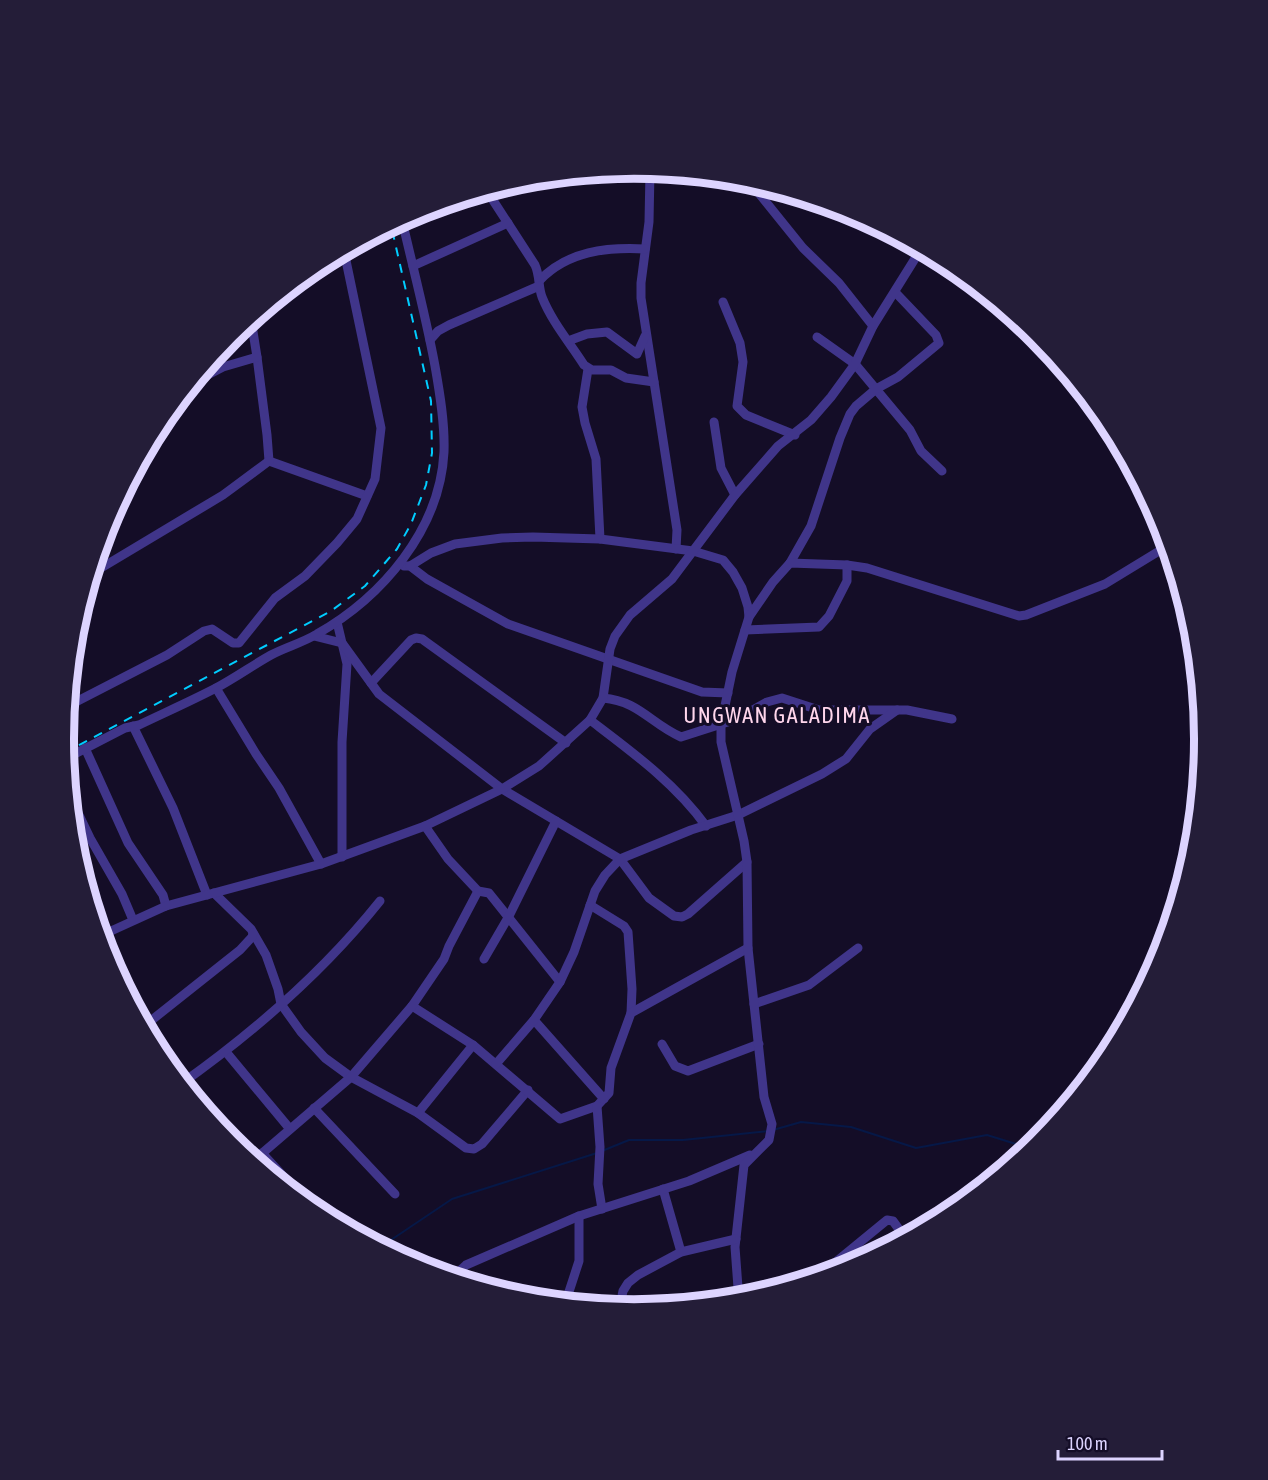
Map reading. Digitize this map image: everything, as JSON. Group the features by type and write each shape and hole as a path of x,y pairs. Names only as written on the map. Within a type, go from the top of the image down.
{"street":[{"path":"650,180 650,222 641,298 677,530 676,549"},
{"path":"760,194 803,248 839,283 873,326"},
{"path":"492,198 535,265 551,315 588,369 582,407 596,459 600,539"},
{"path":"413,266 508,223"},
{"path":"74,754 125,728 216,688 273,654 314,636 337,622 377,590 399,566 418,534 437,492 444,452 441,398 404,229"},
{"path":"430,340 448,325 539,283 549,271 571,258 600,249 645,249"},
{"path":"108,932 166,906 321,864 425,826 502,789 539,765 590,720 603,698 606,687 607,659 615,636 630,615 672,579 735,495 778,446 795,435 811,420 855,364 873,326 917,257"},
{"path":"75,702 167,655 204,631 212,629 238,644 275,598 305,576 357,519 375,479 381,428 346,260"},
{"path":"739,1291 736,1239 744,1165 753,1153 769,1140 772,1124 764,1097 748,948 747,862 721,742 721,725 749,617 790,562 811,526 832,460 850,414 876,389 898,377 939,343 936,335 896,292"},
{"path":"723,302 740,343 743,362 737,406 746,415 795,435"},
{"path":"252,330 267,435 268,461"},
{"path":"568,341 587,334 607,332 637,354 646,333"},
{"path":"817,337 855,364 910,430 921,451 942,471"},
{"path":"210,374 223,367 256,357"},
{"path":"588,369 611,370 626,378 654,382"},
{"path":"714,422 721,468 735,495"},
{"path":"268,461 367,496"},
{"path":"101,568 213,501 268,461"},
{"path":"399,566 410,566 431,553 455,544 533,537 600,539 693,551 723,560 742,588 749,617"},
{"path":"790,562 867,568 1019,616 1105,584 1161,550"},
{"path":"745,630 819,627 830,616 847,581 847,565"},
{"path":"410,566 427,579 508,624 702,692 728,693"},
{"path":"337,622 347,664 342,742 342,857"},
{"path":"314,636 342,643 386,701 502,789 620,859 650,898 674,916 682,917 688,914 747,862"},
{"path":"371,683 411,640 422,639 566,742"},
{"path":"216,688 279,788 321,864"},
{"path":"603,698 618,699 630,704 681,737 737,719 767,702 782,698 819,710 897,710 928,713 952,719"},
{"path":"496,1064 534,1020 560,982 574,952 595,891 605,875 620,859 691,830 738,815 822,774 846,759 870,729 897,710"},
{"path":"590,720 666,782 691,805 706,826"},
{"path":"133,726 173,808 210,894 253,933 266,955 281,1004 301,1032 325,1058 351,1077 418,1113 466,1148 474,1149 482,1144 528,1090"},
{"path":"85,748 128,843 163,895 166,906"},
{"path":"78,812 122,894 133,920"},
{"path":"484,959 509,916 556,821"},
{"path":"425,826 447,859 478,891 489,892 560,982"},
{"path":"259,1156 351,1077 412,1005 444,959 448,946 478,891"},
{"path":"188,1080 226,1052 281,1004 356,930 380,901"},
{"path":"412,1005 473,1045 561,1119 601,1103 609,1093 611,1068 630,1013 632,988 628,932 624,926 590,905"},
{"path":"150,1022 240,950 253,933"},
{"path":"630,1013 748,948"},
{"path":"754,1004 809,985 858,948"},
{"path":"534,1020 601,1103 598,1184 602,1209"},
{"path":"662,1044 675,1066 688,1071 759,1044"},
{"path":"418,1113 473,1045"},
{"path":"226,1052 290,1129"},
{"path":"314,1108 395,1194"},
{"path":"262,1153 287,1180"},
{"path":"458,1272 466,1265 579,1216 689,1181 753,1153"},
{"path":"663,1189 681,1252"},
{"path":"567,1297 579,1261 579,1216"},
{"path":"837,1262 887,1220 893,1221 901,1232"},
{"path":"621,1300 628,1283 638,1275 681,1252 736,1239"}],"waterway":[{"path":"773,1130 801,1122 851,1127 916,1148 987,1135 1020,1145"},
{"path":"602,1151 629,1140 683,1140 768,1131"},
{"path":"386,1243 452,1199 597,1153"}],"railway":[{"path":"74,748 331,611 365,586 397,549 411,524 426,485 432,453 431,401 393,234"}],"district":[{"name":"UNGWAN GALADIMA","path":"777,715"}]}
